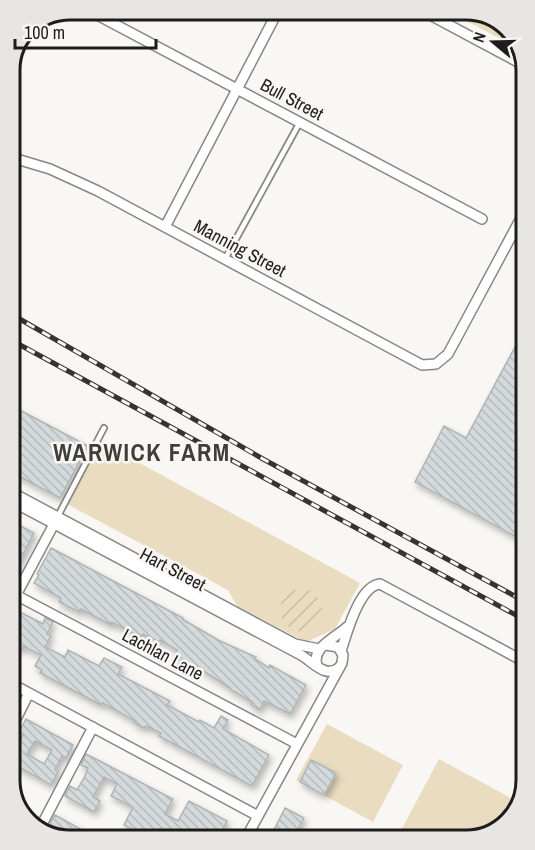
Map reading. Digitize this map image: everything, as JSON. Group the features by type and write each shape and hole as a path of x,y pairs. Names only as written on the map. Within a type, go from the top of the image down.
{"street":[{"name":"Bull Street","path":"113,20 237,89 482,219"},
{"path":"165,227 273,20"},
{"path":"440,20 515,60"},
{"name":"Manning Street","path":"20,160 76,180 422,365 436,364 448,354 516,227"},
{"name":"Hart Street","path":"20,498 55,521 321,668"},
{"name":"Hart Street","path":"20,505 295,644 322,647"},
{"path":"20,587 55,521"},
{"path":"250,830 340,667 343,659 341,651 348,626 371,586 380,584 516,657"},
{"name":"Lachlan Lane","path":"20,599 297,744"},
{"path":"325,691 321,668 315,657 322,647 348,626"},
{"path":"322,647 335,645 341,651"},
{"path":"321,668 333,672 340,667"},
{"path":"20,688 258,816"},
{"path":"20,711 29,693"},
{"path":"43,823 93,728"}],"lane":[{"path":"225,259 300,123"},
{"path":"55,521 104,428"}],"shaded area":[{"path":"464,20 482,22 503,36 507,42"},
{"path":"101,442 360,583 335,629 308,641 300,639 237,606 228,590 67,504"},
{"path":"301,589 309,590 316,595 321,602 321,618 316,625 309,630 301,631 293,630 286,625 281,618 280,610 281,602 286,595 293,590"},
{"path":"327,724 403,765 373,822 296,780"},
{"path":"439,759 512,799 499,818 479,829 401,830"}],"building":[{"path":"516,345 516,537 415,482 444,426 466,438"},
{"path":"20,410 88,446 60,498 20,477"},
{"path":"20,526 34,533 20,560"},
{"path":"51,548 183,618 218,640 256,657 255,659 269,668 270,665 306,685 290,714 264,701 260,710 251,705 252,702 202,670 176,659 174,657 177,650 160,640 159,642 143,634 141,638 112,622 111,625 81,609 79,612 59,602 61,598 34,583"},
{"path":"20,612 43,624 45,618 53,622 47,634 51,636 45,647 65,657 68,650 99,666 104,658 122,667 118,674 170,701 167,705 199,722 200,720 214,728 221,716 228,720 223,729 269,755 252,786 159,736 161,733 146,726 144,728 103,703 101,705 40,673 42,670 35,666 41,655 23,646 21,650"},
{"path":"26,719 73,745 66,758 62,756 55,770 58,772 51,785 20,768 20,741 23,735 20,730","holes":["35,741 52,750 44,764 27,754"]},
{"path":"86,754 173,799 165,814 178,821 189,801 227,821 222,830 133,830 124,825 133,807 111,796 117,784 104,777 93,797 100,801 94,812 65,796 70,786 77,790 85,776 88,768 81,765"},
{"path":"311,760 336,773 324,795 300,782"},
{"path":"285,808 304,818 298,830 274,830"},
{"path":"55,815 82,830 58,829 50,824"}],"railway":[{"path":"20,319 263,459 516,597"},
{"path":"20,345 516,615"}],"district":[{"name":"WARWICK FARM","path":"142,452"}]}
